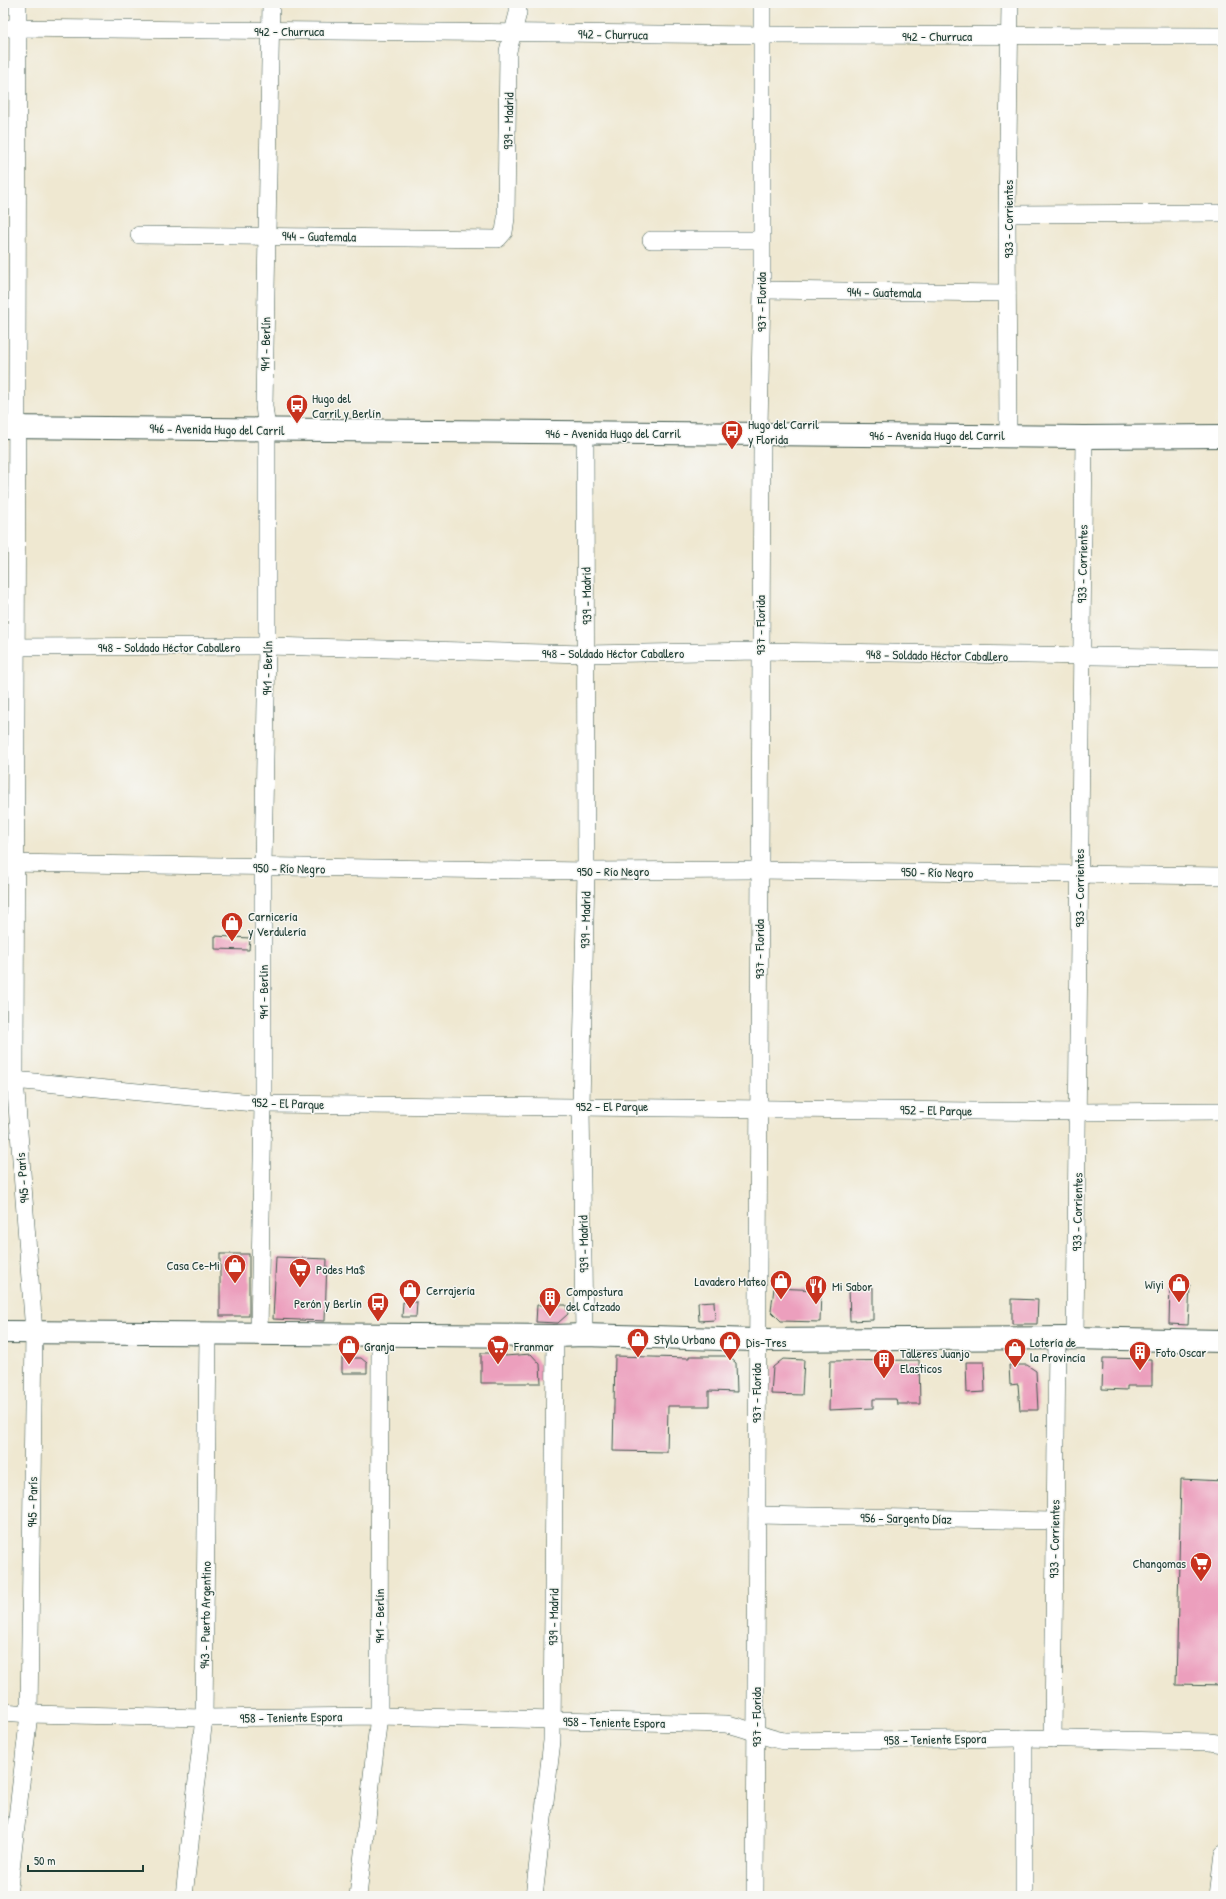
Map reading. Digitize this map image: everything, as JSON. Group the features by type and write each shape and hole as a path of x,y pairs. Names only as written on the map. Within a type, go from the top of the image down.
{"main road":[{"name":"946 - Avenida Hugo del Carril","path":"10,427 1084,437 1223,436"},
{"path":"3,1332 584,1335 756,1340 1066,1338 1223,1341"}],"street":[{"name":"945 - París","path":"8,1896 29,1714 34,1332 9,1079 11,28 18,3"},
{"name":"941 - Berlín","path":"259,1333 263,1104 263,867 267,646 267,430 264,406 271,3"},
{"name":"939 - Madrid","path":"498,239 504,232 506,218 508,51 518,13 518,3"},
{"name":"937 - Florida","path":"754,1896 757,1515 756,1340 759,1108 758,870 762,446 760,434 762,290 762,3"},
{"name":"933 - Corrientes","path":"1008,436 1007,214 1010,3"},
{"name":"942 - Churruca","path":"11,28 762,35 1223,36"},
{"path":"1007,214 1223,213"},
{"name":"944 - Guatemala","path":"139,235 267,235 498,239"},
{"path":"651,240 761,240"},
{"name":"944 - Guatemala","path":"762,290 1007,293"},
{"name":"939 - Madrid","path":"584,433 586,654 586,871 582,1106 584,1335"},
{"name":"933 - Corrientes","path":"1053,1739 1054,1521 1066,1338 1078,1112 1084,437"},
{"name":"948 - Soldado Héctor Caballero","path":"10,647 267,646 586,654 760,652 1223,658"},
{"name":"950 - Río Negro","path":"10,863 586,871 758,870 1223,876"},
{"name":"952 - El Parque","path":"9,1079 263,1104 1078,1112 1223,1111"},
{"name":"943 - Puerto Argentino","path":"184,1896 204,1718 208,1334"},
{"name":"941 - Berlín","path":"358,1896 379,1716 380,1334"},
{"name":"939 - Madrid","path":"534,1896 552,1741 555,1336"},
{"name":"956 - Sargento Díaz","path":"757,1515 1054,1521"},
{"name":"958 - Teniente Espora","path":"3,1712 29,1714 204,1718 379,1716 726,1724 742,1726 772,1739 784,1741 1024,1738 1210,1742 1223,1744"},
{"path":"1024,1738 1024,1896"},
{"path":"1218,1896 1223,1854"}],"building":[{"name":"Carnicería y Verdulería","path":"215,936 250,938 249,950 215,949"},
{"name":"Casa Ce-Mi","path":"220,1254 249,1254 249,1316 220,1316"},
{"name":"Podes Ma$","path":"276,1257 327,1259 325,1321 273,1319"},
{"name":"Wiyi","path":"1170,1284 1190,1285 1188,1325 1169,1324"},
{"path":"774,1288 821,1290 820,1322 781,1321 771,1311"},
{"path":"849,1288 873,1288 873,1320 850,1321"},
{"path":"1012,1299 1038,1300 1037,1324 1012,1324"},
{"path":"714,1301 715,1320 699,1321 698,1302"},
{"name":"Cerrajería","path":"403,1302 417,1302 416,1317 402,1317"},
{"name":"Compostura del Catzado","path":"537,1305 566,1305 568,1314 558,1323 536,1322"},
{"path":"481,1353 505,1353 505,1356 531,1354 540,1364 541,1383 481,1383"},
{"path":"615,1356 689,1358 689,1356 728,1356 736,1363 737,1392 709,1391 709,1406 668,1406 667,1452 613,1451"},
{"path":"342,1358 361,1358 367,1363 367,1373 342,1373"},
{"path":"1103,1358 1152,1359 1152,1386 1127,1386 1127,1390 1102,1389"},
{"path":"783,1359 804,1360 802,1395 771,1394 773,1367"},
{"path":"919,1360 920,1404 897,1404 896,1399 873,1399 873,1408 829,1410 830,1361"},
{"path":"966,1362 984,1362 985,1392 967,1393"},
{"path":"1009,1365 1027,1365 1036,1371 1038,1410 1020,1410 1018,1384 1010,1385"},
{"name":"Changomas","path":"1181,1479 1223,1481 1223,1686 1176,1685"}],"place":[{"name":"Hugo del Carril y Berlín","path":"297,424"},
{"name":"Hugo del Carril y Florida","path":"732,450"},
{"name":"Carnicería y Verdulería","path":"232,942"},
{"name":"Casa Ce-Mi","path":"235,1284"},
{"name":"Podes Ma$","path":"300,1288"},
{"name":"Lavadero Mateo","path":"781,1300"},
{"name":"Wiyi","path":"1179,1304"},
{"name":"Mi Sabor","path":"816,1306"},
{"name":"Cerrajería","path":"410,1310"},
{"name":"Compostura del Catzado","path":"550,1318"},
{"name":"Perón y Berlín","path":"378,1322"},
{"name":"Stylo Urbano","path":"638,1358"},
{"name":"Dis-Tres","path":"730,1362"},
{"name":"Granja","path":"349,1366"},
{"name":"Franmar","path":"498,1366"},
{"name":"Lotería de la Provincía","path":"1015,1368"},
{"name":"Foto Oscar","path":"1140,1372"},
{"name":"Talleres Juanjo Elasticos","path":"884,1380"},
{"name":"Changomas","path":"1201,1582"}]}
